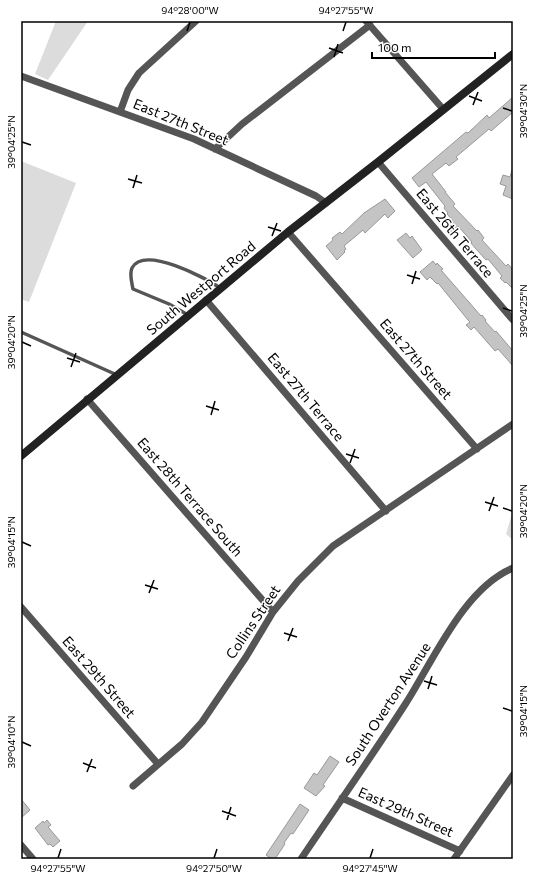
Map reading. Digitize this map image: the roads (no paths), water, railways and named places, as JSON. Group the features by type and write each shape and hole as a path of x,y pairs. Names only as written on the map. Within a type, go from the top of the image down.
{"street":[{"path":"120,112 128,90 139,73 196,21"},
{"path":"215,149 242,124 368,23 443,109"},
{"name":"South Westport Road","path":"21,456 87,399 288,232 513,54"},
{"name":"East 27th Street","path":"21,76 194,139 316,196 326,203"},
{"name":"East 26th Terrace","path":"378,162 513,320"},
{"name":"East 27th Street","path":"288,232 478,449"},
{"name":"East 27th Terrace","path":"206,300 386,511"},
{"name":"East 28th Terrace South","path":"87,399 273,612"},
{"name":"Collins Street","path":"133,786 182,744 202,722 273,612 298,581 329,550 513,424"},
{"name":"South Overton Avenue","path":"301,859 406,703 457,619 471,601 493,579 510,570"},
{"name":"East 29th Street","path":"21,607 158,764"},
{"path":"454,859 513,775"},
{"name":"East 29th Street","path":"342,798 460,851"},
{"path":"21,845 33,859"}],"lane":[{"path":"188,315 169,304 132,289 131,269 134,265 138,262 160,261 209,280 220,288"},
{"path":"21,332 117,375"}]}
